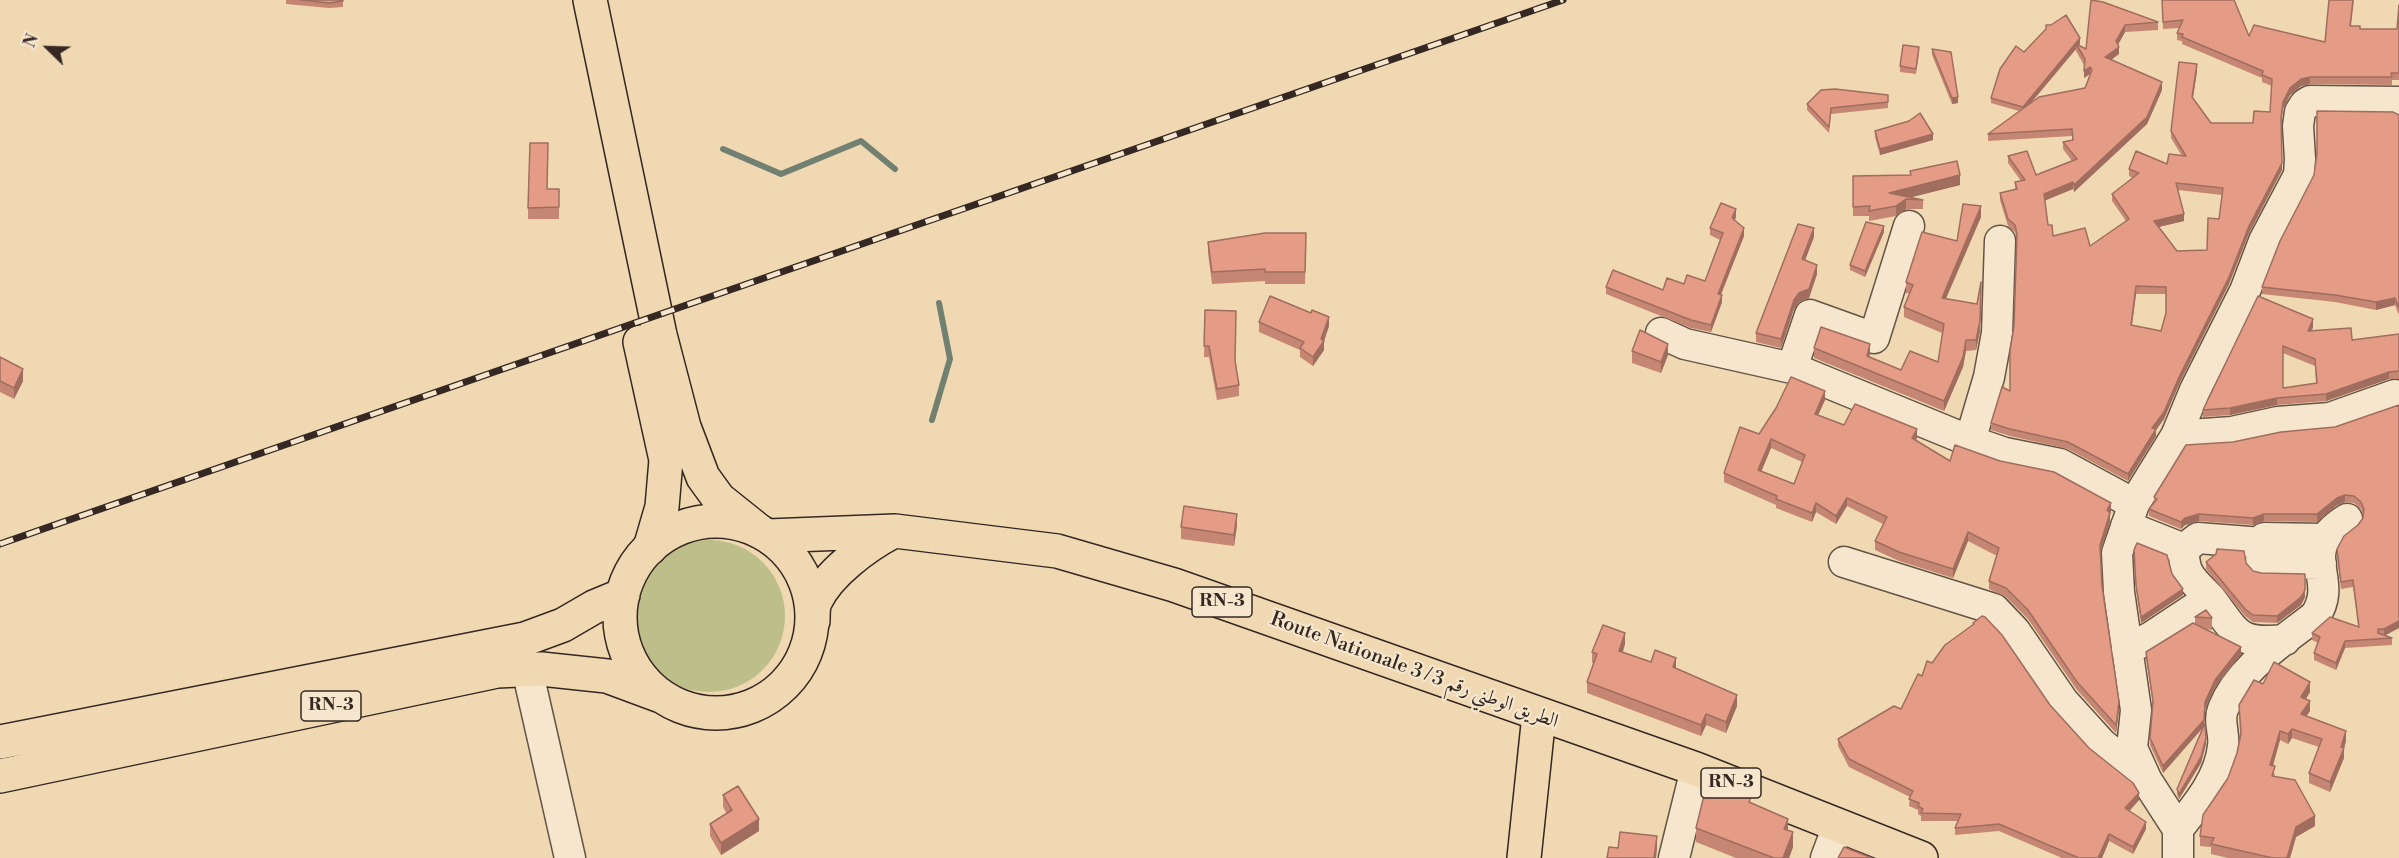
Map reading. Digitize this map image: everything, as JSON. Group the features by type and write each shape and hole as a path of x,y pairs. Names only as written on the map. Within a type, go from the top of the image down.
{"main road":[{"path":"568,0 666,460 662,507 650,548"},
{"path":"590,0 660,335 684,427 703,477 719,499 784,549 797,565 812,603 812,623"},
{"path":"764,534 741,524 722,521 702,522 683,527 650,548 633,570 623,595 621,618 623,641 631,662 644,681 661,696 691,711 725,714 758,704 786,685 804,656 814,603 841,568 866,546 895,531"},
{"name":"RN-3","path":"764,534 895,531"},
{"name":"Route Nationale 3 / الطريق الوطني رقم 3","path":"895,531 965,538 1067,554 1174,585 1696,769 1921,858"},
{"name":"RN-3","path":"0,742 525,639 563,625 594,607 623,595"},
{"name":"RN-3","path":"0,776 496,671 527,669 574,671 607,676 661,696"},
{"path":"1524,858 1539,715"}],"street":[{"path":"2178,844 2132,748 2136,710 2118,592 2117,553 2130,515 2176,436 2194,390 2245,291 2264,241 2298,175 2300,159 2298,126 2300,112 2305,104 2310,101 2399,102"},
{"path":"1792,368 1810,315 1874,338 1909,226"},
{"path":"1971,441 1989,377 1997,333 2000,241"},
{"path":"1661,333 1685,344 1792,368 1971,441 2005,453 2060,464 2130,515 2184,549"},
{"path":"2176,436 2232,432 2278,422 2330,418 2395,395"},
{"path":"2178,844 2217,767 2223,745 2222,711 2231,693 2256,662 2315,616 2322,606 2324,592 2322,552 2332,528 2347,519"},
{"path":"2285,640 2261,643 2240,637 2183,565 2184,549 2198,538 2262,543 2264,538 2322,552"},
{"path":"1844,562 1994,609 2015,631 2063,701 2102,744 2147,781"},
{"path":"2127,650 2151,638 2210,598"},
{"path":"527,669 570,858"},
{"path":"1674,858 1696,769"},
{"path":"1826,858 1838,826"}],"green space":[{"path":"709,540 738,546 763,562 779,587 785,616 779,645 763,670 738,686 709,692 680,686 655,670 639,645 633,616 639,587 655,562 680,546"}],"building":[{"path":"301,0 343,0 343,1 329,3"},
{"path":"2091,0 2103,2 2158,22 2125,25 2116,41 2119,47 2105,57 2162,82 2147,117 2074,185 2073,182 2044,194 2048,225 2052,225 2053,236 2085,228 2090,246 2129,219 2112,194 2139,173 2129,169 2136,151 2167,164 2169,154 2186,156 2171,131 2179,62 2197,64 2192,97 2211,123 2253,123 2254,111 2270,112 2272,79 2262,75 2263,71 2182,37 2183,34 2177,33 2183,20 2163,22 2162,0 2234,0 2249,36 2254,25 2325,42 2329,0 2353,0 2350,26 2360,26 2360,29 2397,29 2399,5 2399,73 2391,73 2392,77 2310,77 2301,79 2290,88 2283,102 2281,117 2282,163 2249,226 2229,277 2164,412 2152,428 2156,429 2128,474 2068,442 1991,423 2002,387 2010,391 2010,351 2014,326 2017,234 2015,225 2008,219 2000,193 2017,189 2015,182 2025,180 2008,156 2027,151 2036,175 2077,159 2063,142 2073,140 2072,129 1988,134 2039,97 2085,88 2092,70 2090,67 2084,71 2085,59 2076,44 2086,49","holes":["2176,183 2223,188 2219,219 2208,218 2207,250 2177,251 2154,221 2184,214","2136,286 2166,287 2166,313 2161,331 2131,325"]},
{"path":"2066,15 2080,38 2023,107 1991,98 2000,69 2016,46 2024,52 2046,29 2046,25 2051,25"},
{"path":"1903,45 1919,47 1916,69 1900,66"},
{"path":"1932,49 1951,52 1958,97 1952,98"},
{"path":"1835,89 1888,95 1888,102 1831,108 1829,127 1807,104 1821,90"},
{"path":"2317,111 2393,112 2399,115 2399,307 2395,298 2376,302 2262,287 2280,241 2314,175 2317,153"},
{"path":"1920,113 1933,134 1880,149 1875,131 1909,121"},
{"path":"530,143 548,143 547,189 559,189 559,207 528,208"},
{"path":"1957,161 1960,175 1889,193 1923,200 1906,199 1896,206 1869,211 1870,206 1853,207 1853,176 1911,175 1910,171"},
{"path":"1721,203 1736,209 1732,218 1744,228 1718,294 1722,295 1711,325 1691,320 1606,287 1613,270 1663,290 1667,278 1684,284 1687,275 1705,281 1723,233 1710,228"},
{"path":"1963,204 1981,206 1942,298 1977,304 1981,282 1980,321 1976,340 1966,340 1963,357 1944,401 1814,348 1821,327 1870,344 1867,356 1901,370 1910,351 1938,362 1944,324 1904,307 1913,285 1906,282 1922,232 1957,241"},
{"path":"1866,222 1884,226 1865,271 1850,265"},
{"path":"1798,224 1814,228 1802,259 1817,265 1809,289 1799,293 1794,300 1781,339 1756,333"},
{"path":"1265,233 1306,233 1305,272 1265,272 1265,269 1212,272 1208,242"},
{"path":"1270,296 1311,313 1312,310 1329,317 1321,339 1324,341 1313,357 1300,348 1304,342 1259,322"},
{"path":"2258,296 2313,319 2308,331 2351,328 2352,340 2399,334 2399,371 2389,372 2326,394 2277,398 2230,408 2203,410","holes":["2283,346 2315,359 2317,383 2283,388"]},
{"path":"1205,310 1236,311 1235,361 1239,385 1217,389 1209,346 1204,346"},
{"path":"1640,330 1668,344 1661,362 1632,351"},
{"path":"0,357 23,369 14,388 0,381"},
{"path":"1791,377 1825,391 1815,414 1844,425 1855,404 1917,429 1912,438 1950,461 1955,445 2000,461 2054,472 2111,503 2107,510 2110,513 2100,545 2102,586 2119,702 2116,725 2077,682 2028,610 2006,588 1989,581 1999,548 1968,532 1953,569 1899,552 1875,541 1887,517 1847,498 1836,516 1816,503 1812,513 1776,499 1777,496 1724,473 1740,427 1759,434 1776,408","holes":["1771,439 1805,455 1794,484 1758,470"]},
{"path":"2399,405 2399,621 2384,629 2378,629 2378,633 2392,638 2345,641 2336,663 2314,653 2320,637 2312,633 2330,617 2359,627 2353,580 2341,582 2337,549 2344,536 2363,518 2364,509 2361,502 2354,496 2345,495 2337,498 2317,514 2264,514 2253,518 2199,514 2185,518 2181,522 2149,509 2157,499 2154,497 2186,445 2233,442 2281,432 2335,427"},
{"path":"1184,506 1237,514 1234,535 1181,527"},
{"path":"2137,543 2167,555 2172,574 2183,589 2141,617 2134,550"},
{"path":"2217,549 2244,551 2246,563 2253,571 2305,574 2305,590 2301,597 2277,616 2253,615 2245,609 2206,562 2216,554"},
{"path":"2206,610 2212,618 2195,617"},
{"path":"1982,616 2002,635 2050,705 2089,748 2133,783 2139,793 2125,808 2146,822 2133,847 2109,834 2098,858 2079,858 1999,824 1955,828 1961,814 1921,813 1923,809 1918,806 1919,803 1909,799 1913,791 1849,759 1838,739 1894,706 1901,709 1918,674 1922,676 1927,661 1932,663 1945,645"},
{"path":"2193,623 2241,647 2215,680 2205,702 2204,720 2163,766 2150,738 2153,701 2146,652"},
{"path":"1603,625 1625,633 1619,651 1651,662 1655,650 1676,658 1673,667 1737,695 1726,722 1706,714 1701,725 1587,682 1597,654 1592,652"},
{"path":"2274,662 2310,682 2301,697 2310,701 2301,714 2346,731 2341,747 2344,748 2330,782 2309,773 2322,739 2292,729 2288,734 2280,731 2270,765 2275,766 2272,776 2295,780 2315,816 2296,827 2287,858 2273,858 2211,844 2214,838 2200,836 2203,815 2228,778 2237,753 2241,733 2239,705 2254,680 2263,684"},
{"path":"2205,723 2206,738 2201,757 2179,794 2177,789"},
{"path":"1708,779 1751,797 1749,802 1788,819 1784,829 1793,832 1783,858 1774,858 1696,828"},
{"path":"738,786 759,819 721,843 710,824 732,810 723,795"},
{"path":"1620,832 1657,836 1654,858 1607,858 1609,847 1618,848"},
{"path":"1844,847 1872,858 1838,858"}],"waterway":[{"path":"723,149 781,174 861,141 895,169"},
{"path":"932,420 950,359 939,303"}],"railway":[{"path":"0,544 1563,0"}]}
